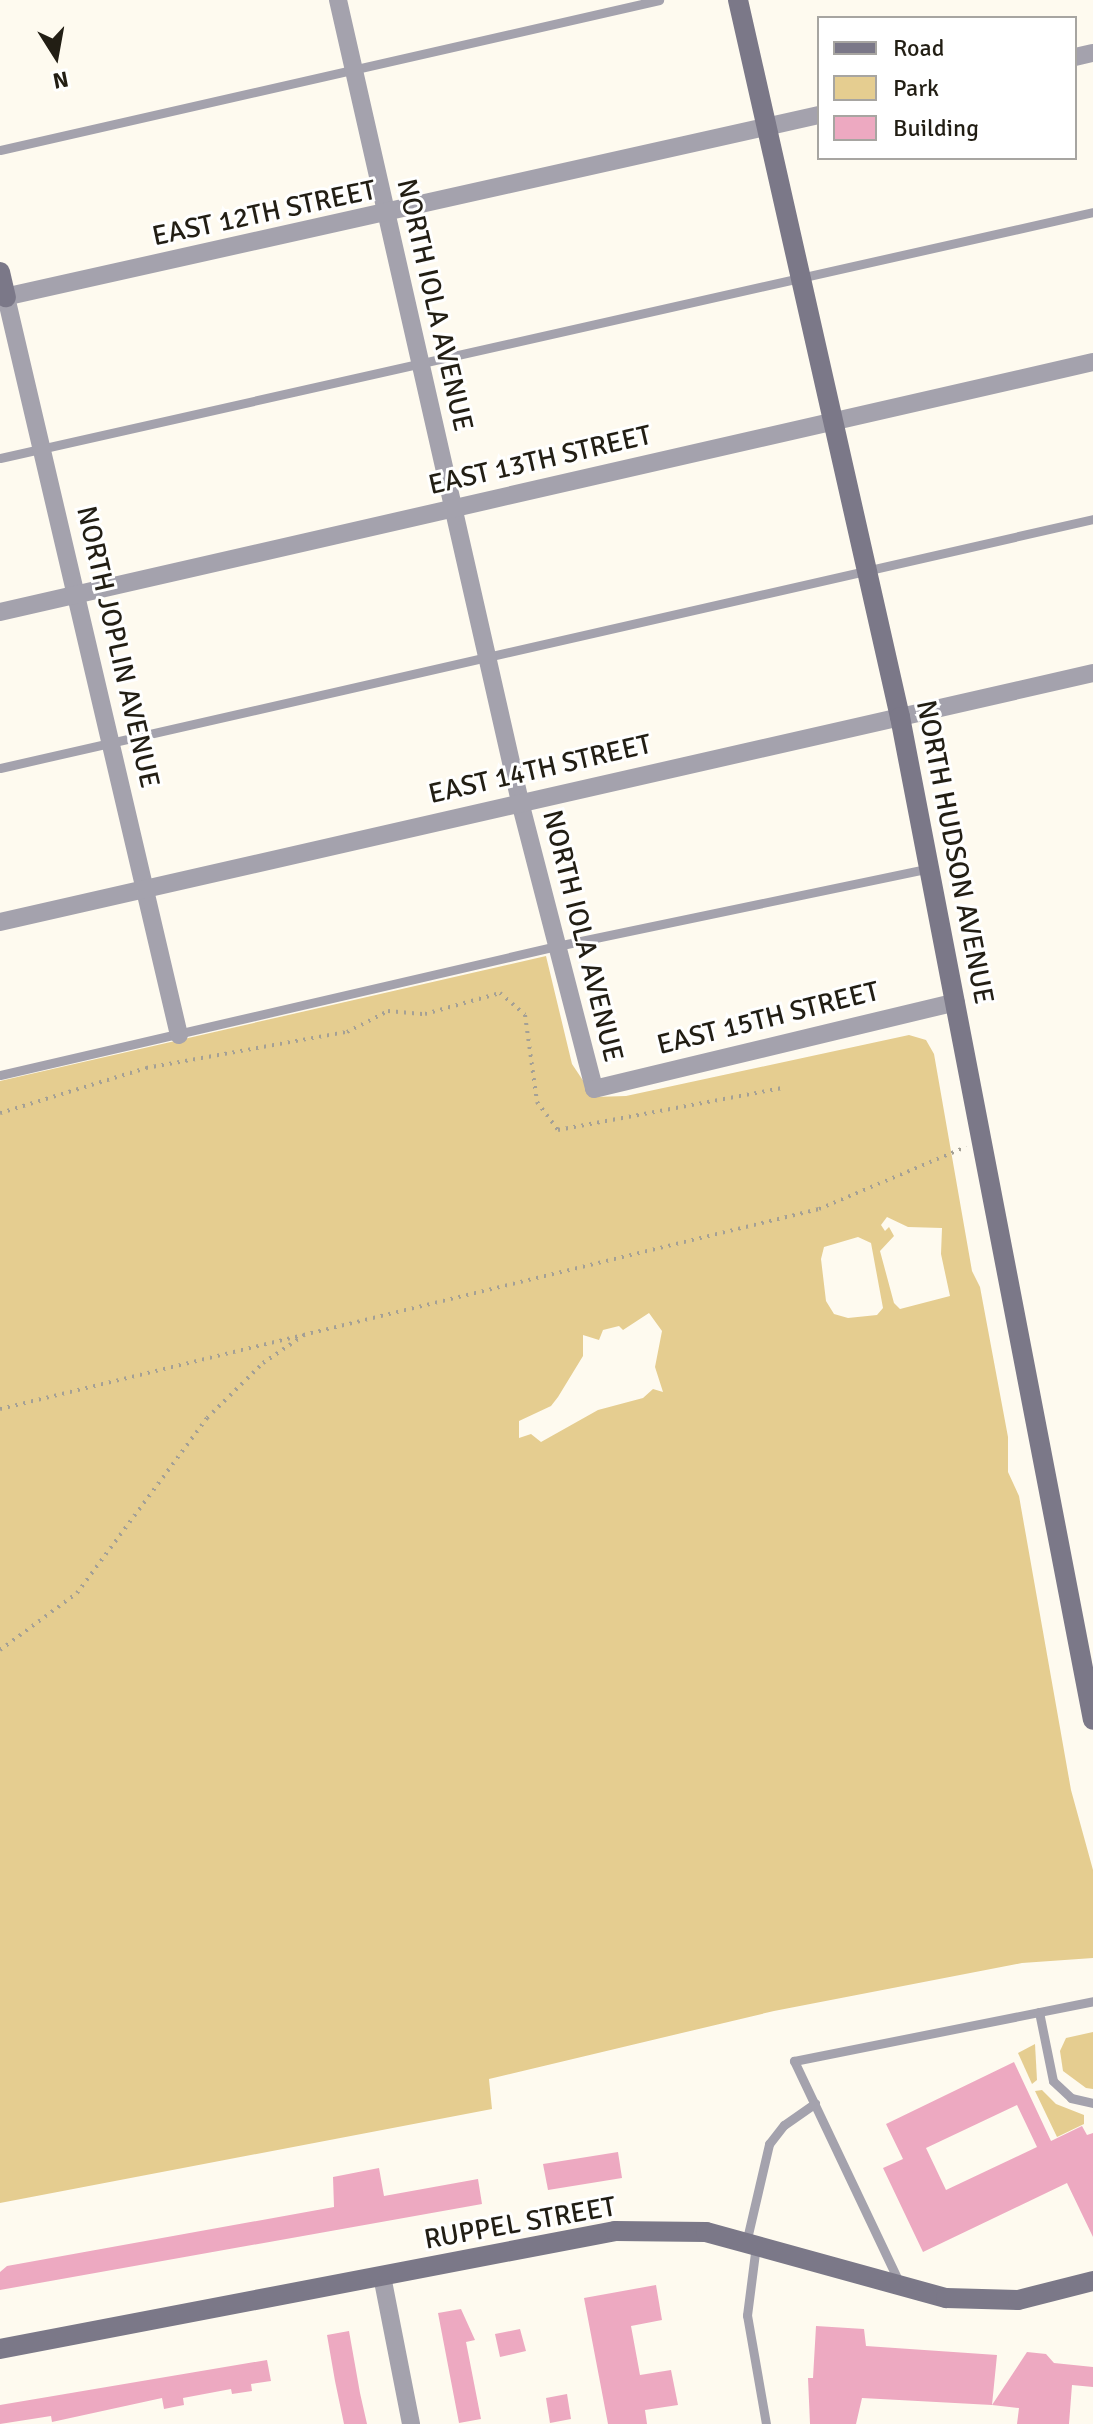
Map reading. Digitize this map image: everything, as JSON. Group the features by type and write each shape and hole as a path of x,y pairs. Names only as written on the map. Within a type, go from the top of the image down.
{"main road":[{"name":"NORTH HUDSON AVENUE","path":"738,0 900,717 1093,1720"},
{"name":"NORTH JOPLIN AVENUE","path":"0,272 3,298"},
{"name":"RUPPEL STREET","path":"0,2349 615,2231 706,2232 899,2282 946,2298 983,2302 1055,2293 1093,2281"}],"street":[{"name":"NORTH IOLA AVENUE","path":"338,0 520,802 594,1089"},
{"name":"EAST 12TH STREET","path":"3,298 386,216 817,115"},
{"name":"NORTH JOPLIN AVENUE","path":"3,298 77,594 179,1035"},
{"name":"EAST 13TH STREET","path":"0,612 1093,362"},
{"name":"EAST 14TH STREET","path":"0,922 1093,673"},
{"name":"EAST 15TH STREET","path":"594,1089 956,1002"},
{"path":"382,2276 411,2424"}],"lane":[{"path":"0,150 659,0"},
{"path":"0,458 801,275 1093,212"},
{"path":"0,768 1093,519"},
{"path":"0,1075 557,946 930,868"},
{"path":"899,2282 794,2061 1093,2001"},
{"path":"1039,2012 1053,2081 1071,2098 1093,2103"},
{"path":"766,2424 747,2315 751,2244 769,2144 784,2125 815,2103"}],"path":[{"path":"0,1113 146,1068 347,1032 388,1011 425,1014 500,993 525,1015 537,1102 558,1130 782,1088"},
{"path":"0,1409 819,1209 983,1140"},
{"path":"0,1650 77,1593 207,1418 263,1363 310,1332"}],"green space":[{"path":"546,956 572,1064 594,1097 626,1096 909,1035 926,1040 934,1054 972,1271 980,1287 1008,1437 1008,1472 1019,1496 1071,1790 1093,1870 1093,1958 1022,1963 774,2011 489,2079 492,2109 0,2203 0,1081","holes":["887,1217 908,1227 942,1228 941,1254 950,1296 900,1309 894,1303 880,1251 894,1236 889,1227 885,1231 881,1225","858,1237 871,1243 883,1308 877,1315 848,1318 834,1314 826,1301 821,1259 824,1247","649,1313 662,1331 655,1367 663,1392 653,1389 643,1398 598,1410 541,1442 531,1434 519,1438 519,1421 551,1406 558,1397 583,1356 583,1335 599,1340 603,1330 619,1326 623,1330"]},
{"path":"1093,2032 1093,2089 1086,2088 1063,2071 1060,2051 1066,2038"},
{"path":"1035,2044 1037,2080 1032,2084 1018,2053"},
{"path":"1042,2090 1056,2104 1084,2115 1084,2124 1057,2137 1035,2091"}],"building":[{"path":"1014,2062 1051,2141 1082,2126 1087,2135 1093,2133 1093,2237 1067,2183 923,2252 883,2168 903,2159 886,2124","holes":["1017,2105 1037,2147 946,2190 926,2148"]},
{"path":"618,2152 622,2178 548,2190 543,2164"},
{"path":"379,2168 384,2196 478,2179 482,2204 0,2290 0,2272 7,2266 334,2207 333,2177"},
{"path":"656,2285 662,2320 631,2326 640,2375 671,2370 678,2405 645,2410 647,2424 608,2424 584,2298"},
{"path":"461,2309 475,2340 466,2342 481,2419 459,2423 438,2313"},
{"path":"816,2326 864,2329 866,2346 997,2355 992,2405 862,2398 856,2424 810,2424 808,2378 813,2378"},
{"path":"520,2329 526,2351 500,2357 495,2334"},
{"path":"349,2331 367,2424 344,2424 335,2381 327,2335"},
{"path":"1027,2352 1046,2354 1054,2363 1093,2367 1093,2387 1072,2385 1069,2424 1017,2424 1019,2408 992,2405"},
{"path":"267,2360 271,2381 251,2384 252,2391 232,2394 231,2389 183,2398 184,2405 164,2409 162,2398 52,2422 51,2416 0,2424 0,2405"},
{"path":"567,2394 571,2419 550,2423 546,2398"}]}
